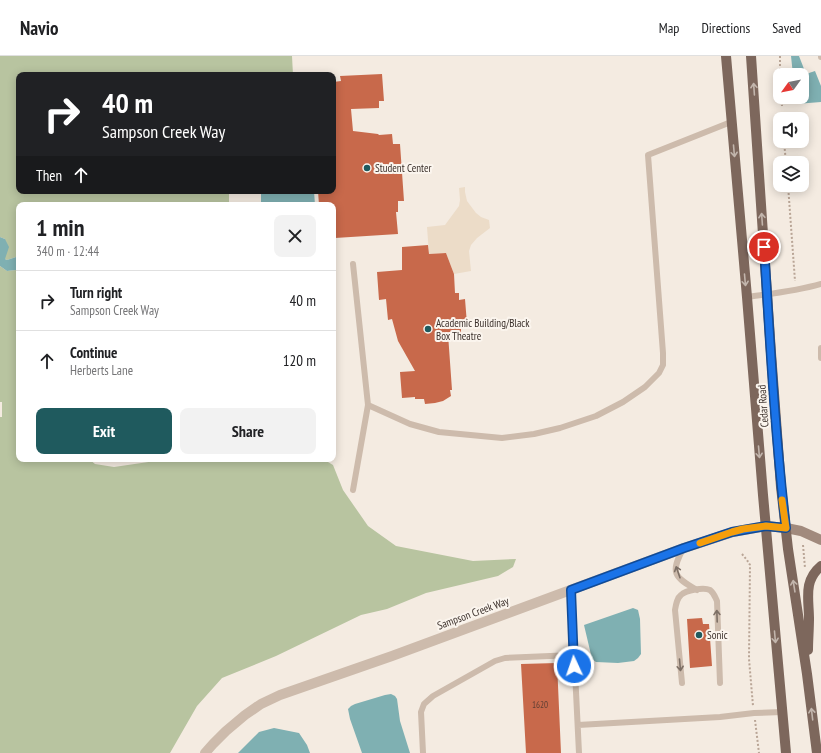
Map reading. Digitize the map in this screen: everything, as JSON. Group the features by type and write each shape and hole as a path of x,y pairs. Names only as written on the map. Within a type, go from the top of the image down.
{"main road":[{"name":"Cedar Road","path":"726,56 786,753"},
{"name":"Cedar Road","path":"751,56 781,487 817,753"},
{"path":"807,674 809,618 808,588 810,580 821,566"}],"street":[{"path":"766,526 786,528 821,540"},
{"name":"Sampson Creek Way","path":"205,753 226,731 245,715 261,704 280,695 392,656 684,548 732,532 766,526"}],"lane":[{"path":"368,405 410,424 439,432 502,438 560,428 596,416 623,402 645,388 659,373 663,365 648,156 731,122"},
{"path":"353,490 368,405 354,264"},
{"path":"747,297 796,291 821,284"},
{"path":"821,348 821,358"},
{"path":"684,548 676,564 677,574 680,579 696,590"},
{"path":"682,683 675,610 676,604 681,595 686,592 706,589 715,595 717,601 720,683"},
{"path":"571,590 578,725 578,753"},
{"path":"423,753 421,712 424,704 433,696 505,658 574,654"},
{"path":"578,725 782,712"}],"path":[{"path":"779,68 780,56"},
{"path":"789,192 796,291"},
{"path":"803,545 806,569"},
{"path":"742,554 750,565 749,659 759,753"}],"green space":[{"path":"0,56 292,56 293,72 16,72 16,194 229,194 229,202 16,202 16,257 7,260 5,259 5,239 0,237"},
{"path":"0,266 7,271 16,270 16,462 93,462 95,464 114,467 148,462 328,462 333,465 343,490 368,526 396,546 473,561 516,559 513,567 498,576 426,593 387,609 361,615 276,656 222,678 197,706 170,753 0,753 0,417 2,417 2,402 0,402"}],"shaded area":[{"path":"465,187 467,201 476,213 489,220 490,228 477,238 471,245 469,251 471,271 454,274 446,253 429,254 427,227 445,225 459,206 459,188"}],"water":[{"path":"791,56 799,56 804,68 792,68"},
{"path":"815,71 821,86 821,102 809,103 809,73"},
{"path":"261,194 314,194 315,202 261,202"},
{"path":"0,237 5,239 9,247 5,259 7,260 16,257 16,270 7,271 0,266"},
{"path":"633,608 638,610 640,619 641,654 634,661 618,663 596,662 592,659 584,625"},
{"path":"391,694 397,699 400,721 410,753 362,753 348,709 355,704"},
{"path":"274,728 299,733 307,745 310,753 238,753 259,732"}],"building":[{"name":"Student Center","path":"382,74 384,101 379,101 379,108 351,109 353,131 379,135 392,134 393,144 400,144 404,201 398,201 398,212 396,212 398,234 336,238 336,202 319,202 318,194 336,194 336,82 341,81 340,76"},
{"name":"Academic Building/Black Box Theatre","path":"428,245 429,254 446,253 454,274 455,293 459,293 459,300 465,299 467,324 461,324 461,333 448,334 452,390 450,390 451,396 443,401 425,404 424,399 415,399 415,397 402,398 400,372 415,371 398,341 392,319 388,320 386,299 379,300 377,272 402,270 402,247"},
{"name":"Sonic","path":"702,618 703,624 709,624 712,666 690,668 687,619"},
{"path":"557,663 561,753 526,753 521,664"}],"slow traffic":[{"path":"700,543 743,529 766,526 786,528 782,500"}],"place":[{"name":"Student Center","path":"367,168"},
{"name":"Academic Building/Black Box Theatre","path":"428,329"},
{"name":"Sonic","path":"699,635"}],"route":[{"path":"574,666 571,590 684,548 732,532 766,526 786,528 781,487 764,247"}]}
